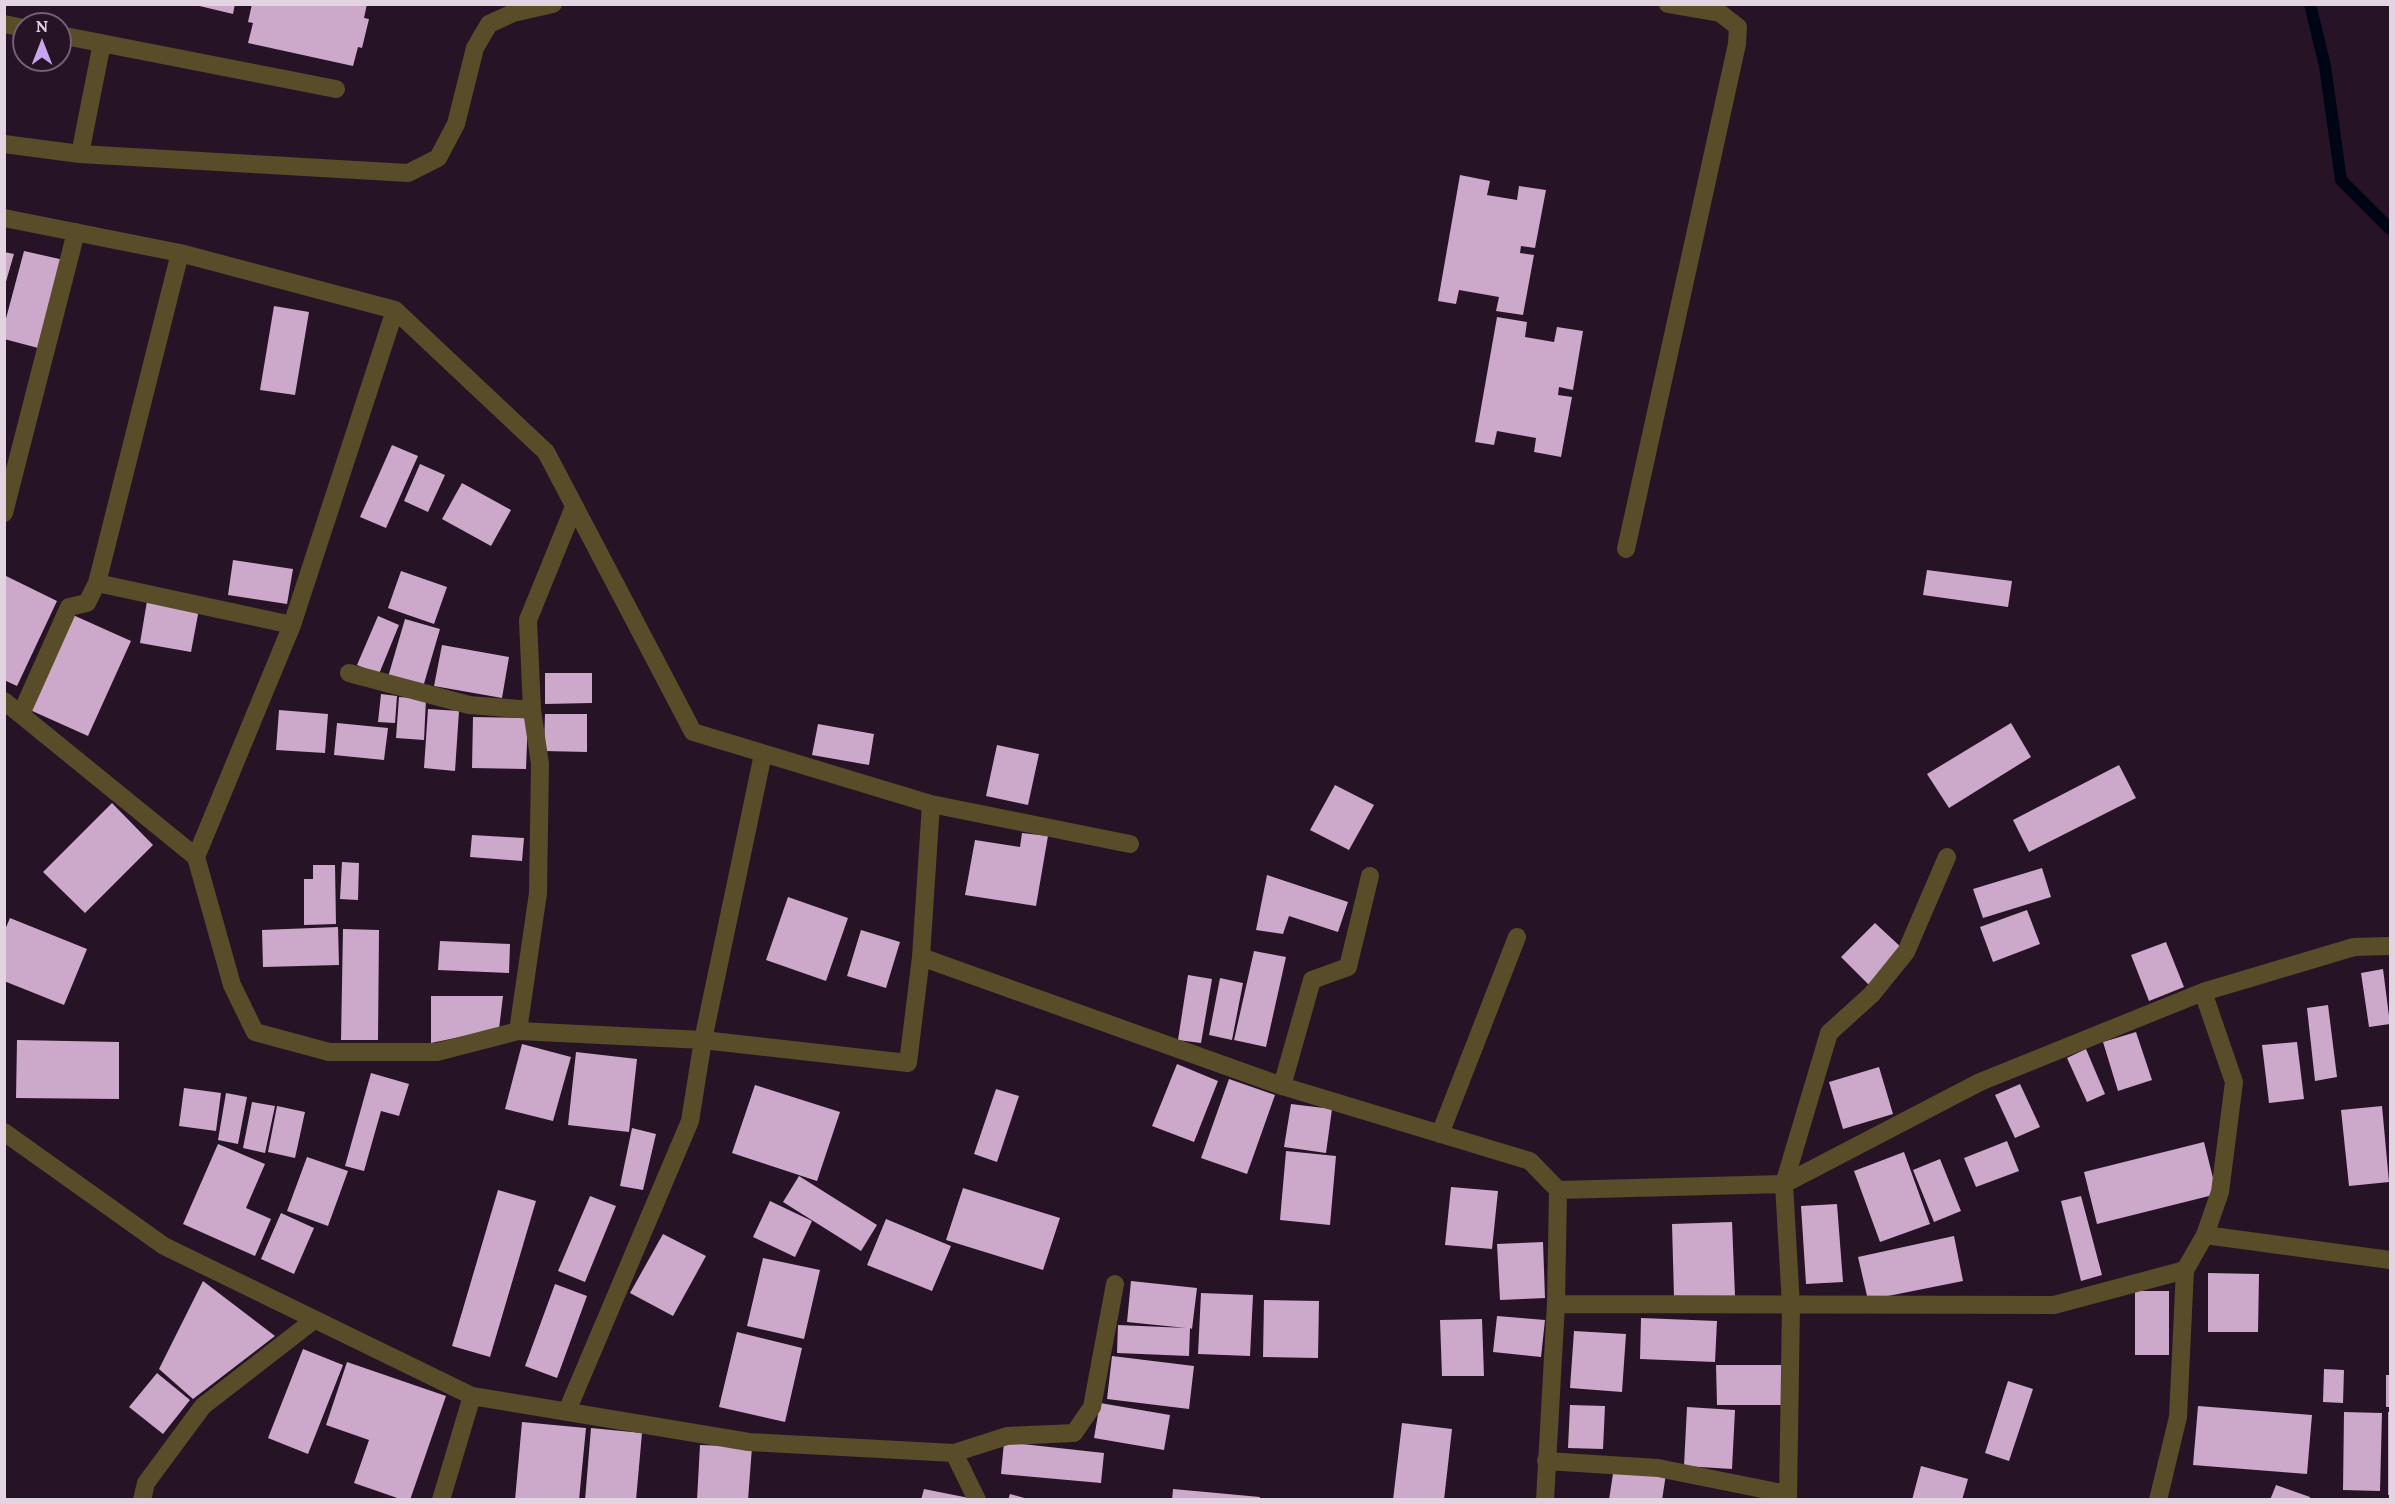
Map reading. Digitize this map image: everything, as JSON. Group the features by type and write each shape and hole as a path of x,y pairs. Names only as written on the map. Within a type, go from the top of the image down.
{"street":[{"path":"4,144 80,154 408,173 438,158 456,124 475,48 489,24 513,13 553,4"},
{"path":"1626,549 1737,44 1738,27 1720,13 1668,4"},
{"path":"72,37 336,89"},
{"path":"80,154 102,43"},
{"path":"4,218 180,253 395,310 546,452 693,732 931,804 1130,844"},
{"path":"4,513 76,232"},
{"path":"21,714 69,607 87,603 97,583 180,253"},
{"path":"196,857 292,625 395,310"},
{"path":"518,1031 538,893 540,764 532,710 528,620 574,507"},
{"path":"97,583 292,625"},
{"path":"349,673 469,705 532,710"},
{"path":"4,701 196,857 232,985 255,1032 329,1052 437,1052 518,1031 703,1040 908,1063 921,957 931,804"},
{"path":"567,1411 690,1121 703,1040 763,754"},
{"path":"1546,1461 1658,1468 1787,1497 1791,1306 1784,1184 1829,1033 1872,994 1906,952 1947,857"},
{"path":"1282,1086 1312,980 1348,967 1370,876"},
{"path":"1440,1134 1517,937"},
{"path":"1558,1190 1784,1184 1980,1082 2203,992 2354,947 2389,946"},
{"path":"921,957 1282,1086 1530,1161 1558,1190 1556,1304 1545,1500"},
{"path":"2158,1500 2178,1417 2185,1270 2205,1235 2220,1192 2235,1082 2203,992"},
{"path":"4,1132 164,1246 472,1396 749,1442 954,1453 1007,1436 1074,1433 1092,1407 1115,1284"},
{"path":"2205,1235 2391,1260"},
{"path":"1556,1304 2054,1305 2185,1270"},
{"path":"142,1500 146,1483 203,1406 314,1320"},
{"path":"441,1500 472,1396"},
{"path":"954,1453 977,1500"}],"building":[{"path":"191,4 235,4 233,14"},
{"path":"252,4 367,4 364,18 369,19 362,48 358,47 353,66 248,43 253,23 248,22"},
{"path":"1460,175 1490,181 1487,195 1517,200 1519,186 1546,190 1535,248 1521,246 1520,253 1534,255 1523,315 1496,311 1499,297 1459,290 1456,304 1438,301"},
{"path":"24,251 64,260 42,349 4,339 4,326"},
{"path":"4,252 14,254 5,285 4,285"},
{"path":"274,306 309,312 295,395 260,390"},
{"path":"1497,317 1527,322 1525,337 1554,342 1557,327 1583,331 1573,390 1559,387 1558,395 1572,397 1561,457 1534,452 1536,438 1497,431 1494,445 1475,442"},
{"path":"392,445 418,456 386,528 360,517"},
{"path":"420,464 445,475 428,512 404,501"},
{"path":"462,483 511,510 491,546 442,519"},
{"path":"233,560 293,569 287,604 228,595"},
{"path":"1927,570 2012,581 2008,607 1923,595"},
{"path":"401,571 447,587 434,624 388,608"},
{"path":"4,575 57,601 17,686 4,680"},
{"path":"147,601 199,609 191,652 140,643"},
{"path":"73,615 131,641 88,736 30,710"},
{"path":"378,616 399,625 379,674 357,665"},
{"path":"405,619 440,629 423,687 388,677"},
{"path":"442,645 509,657 502,698 434,686"},
{"path":"545,673 592,673 592,703 545,704"},
{"path":"381,694 397,696 395,723 378,722"},
{"path":"399,697 426,699 424,740 396,738"},
{"path":"428,709 459,711 455,771 424,768"},
{"path":"279,710 328,714 325,753 276,750"},
{"path":"545,714 587,714 587,752 544,751"},
{"path":"473,717 528,718 526,769 472,768"},
{"path":"337,723 388,728 384,760 334,755"},
{"path":"2011,723 2031,757 1949,808 1927,774"},
{"path":"818,724 874,734 869,765 812,755"},
{"path":"997,745 1039,754 1028,805 986,796"},
{"path":"2119,765 2136,798 2029,852 2013,820"},
{"path":"1335,785 1374,805 1349,850 1310,830"},
{"path":"112,803 153,845 85,913 43,872"},
{"path":"1022,833 1048,836 1036,906 965,895 975,840 1020,847"},
{"path":"472,835 524,838 522,861 470,857"},
{"path":"342,862 359,863 358,900 340,899"},
{"path":"313,865 335,865 336,924 304,925 304,879 313,879"},
{"path":"2042,868 2051,897 1983,918 1973,889"},
{"path":"1267,875 1348,902 1338,932 1289,916 1283,934 1256,930"},
{"path":"788,897 848,918 826,981 766,960"},
{"path":"2027,910 2040,944 1993,962 1980,927"},
{"path":"10,918 87,949 64,1005 4,981 4,932"},
{"path":"1875,923 1903,949 1869,985 1841,957"},
{"path":"338,927 339,965 263,967 262,930"},
{"path":"343,929 379,930 378,1040 341,1040"},
{"path":"861,930 900,942 886,988 847,976"},
{"path":"440,941 510,944 509,973 438,970"},
{"path":"2166,942 2184,987 2149,1001 2131,955"},
{"path":"1254,951 1286,957 1266,1047 1234,1040"},
{"path":"2383,969 2390,1024 2369,1027 2361,973"},
{"path":"1188,975 1212,979 1201,1043 1178,1040"},
{"path":"1220,978 1243,983 1232,1040 1209,1035"},
{"path":"431,996 503,996 499,1029 431,1043"},
{"path":"2328,1005 2337,1077 2315,1081 2307,1008"},
{"path":"2136,1032 2152,1080 2118,1091 2103,1042"},
{"path":"17,1040 119,1042 119,1099 16,1098"},
{"path":"2297,1042 2304,1099 2269,1103 2262,1045"},
{"path":"522,1044 571,1057 553,1121 505,1109"},
{"path":"2086,1049 2105,1094 2087,1102 2067,1058"},
{"path":"576,1052 637,1059 629,1132 568,1125"},
{"path":"1177,1064 1218,1081 1194,1142 1152,1126"},
{"path":"1879,1067 1893,1114 1843,1129 1829,1082"},
{"path":"371,1073 409,1084 399,1116 381,1111 364,1171 345,1166"},
{"path":"1229,1079 1275,1095 1247,1174 1201,1158"},
{"path":"2020,1084 2040,1127 2015,1138 1995,1095"},
{"path":"755,1085 840,1112 817,1181 732,1153"},
{"path":"184,1088 221,1093 216,1131 179,1126"},
{"path":"996,1089 1019,1096 997,1162 974,1154"},
{"path":"226,1093 247,1097 238,1144 218,1140"},
{"path":"252,1102 275,1106 265,1153 243,1148"},
{"path":"1291,1104 1332,1109 1326,1153 1284,1147"},
{"path":"277,1106 305,1112 295,1158 268,1152"},
{"path":"2382,1106 2389,1182 2349,1186 2341,1110"},
{"path":"632,1128 656,1134 643,1190 620,1186"},
{"path":"2007,1141 2019,1171 1976,1187 1964,1158"},
{"path":"2204,1142 2217,1194 2097,1224 2084,1172"},
{"path":"218,1144 265,1164 246,1208 271,1219 255,1256 183,1224"},
{"path":"1286,1151 1336,1156 1330,1225 1280,1220"},
{"path":"1904,1152 1930,1224 1880,1242 1854,1171"},
{"path":"307,1157 348,1171 328,1226 287,1211"},
{"path":"1940,1159 1961,1211 1934,1222 1913,1170"},
{"path":"799,1176 877,1225 861,1251 783,1202"},
{"path":"1451,1187 1498,1191 1492,1249 1445,1245"},
{"path":"963,1188 1060,1218 1043,1270 946,1240"},
{"path":"498,1190 536,1201 490,1357 452,1346"},
{"path":"590,1196 616,1206 585,1282 558,1271"},
{"path":"2081,1196 2102,1275 2081,1281 2061,1201"},
{"path":"770,1201 812,1221 795,1257 753,1237"},
{"path":"1837,1204 1843,1282 1806,1284 1801,1206"},
{"path":"281,1213 314,1228 294,1274 261,1259"},
{"path":"886,1219 951,1246 932,1291 867,1265"},
{"path":"1732,1222 1735,1296 1674,1297 1672,1224"},
{"path":"663,1234 706,1256 673,1316 630,1293"},
{"path":"1954,1236 1963,1281 1868,1300 1858,1257"},
{"path":"1543,1242 1545,1298 1500,1300 1497,1244"},
{"path":"763,1258 820,1270 804,1339 747,1326"},
{"path":"2208,1273 2259,1274 2258,1332 2208,1332"},
{"path":"203,1281 275,1336 193,1399 159,1369"},
{"path":"1131,1281 1197,1288 1192,1329 1190,1328 1189,1356 1117,1353 1118,1325 1186,1328 1127,1322"},
{"path":"555,1284 587,1296 557,1378 525,1366"},
{"path":"2135,1291 2169,1291 2169,1355 2135,1355"},
{"path":"1201,1293 1253,1295 1250,1356 1198,1354"},
{"path":"1264,1300 1319,1301 1318,1358 1263,1357"},
{"path":"1497,1316 1545,1320 1541,1357 1493,1352"},
{"path":"1641,1318 1717,1321 1715,1362 1640,1359"},
{"path":"1482,1319 1484,1376 1442,1376 1440,1320"},
{"path":"1574,1331 1626,1334 1622,1392 1570,1388"},
{"path":"737,1332 802,1348 785,1422 719,1407"},
{"path":"303,1349 343,1365 308,1454 268,1438"},
{"path":"1112,1356 1194,1366 1189,1409 1107,1399"},
{"path":"347,1362 446,1396 410,1500 403,1500 354,1483 369,1440 326,1425"},
{"path":"1716,1365 1783,1365 1783,1405 1717,1405"},
{"path":"2324,1369 2344,1370 2343,1403 2323,1402"},
{"path":"157,1373 190,1400 163,1434 129,1407"},
{"path":"2386,1375 2390,1375 2390,1407 2386,1407"},
{"path":"2008,1381 2033,1389 2009,1461 1985,1453"},
{"path":"1100,1403 1170,1415 1164,1450 1094,1438"},
{"path":"1570,1405 1605,1406 1603,1449 1568,1448"},
{"path":"2198,1406 2312,1415 2307,1474 2193,1465"},
{"path":"1687,1407 1735,1410 1732,1469 1684,1466"},
{"path":"2344,1412 2382,1413 2380,1491 2343,1490"},
{"path":"2388,1412 2390,1412 2390,1495 2388,1495"},
{"path":"522,1422 586,1428 579,1500 515,1500"},
{"path":"1402,1423 1452,1429 1444,1500 1393,1500"},
{"path":"591,1428 642,1433 636,1500 585,1500"},
{"path":"1004,1442 1104,1453 1101,1483 1001,1474"},
{"path":"700,1445 752,1447 748,1500 697,1500"},
{"path":"1921,1466 1968,1479 1962,1500 1912,1500"},
{"path":"1614,1467 1666,1474 1662,1500 1609,1500"},
{"path":"2276,1485 2310,1497 2309,1500 2270,1500"},
{"path":"924,1489 969,1498 969,1500 921,1500"},
{"path":"1173,1489 1260,1497 1259,1500 1172,1500"},
{"path":"1010,1494 1028,1499 1028,1500 1008,1500"}],"waterway":[{"path":"2310,4 2325,66 2341,180 2390,229"}]}
